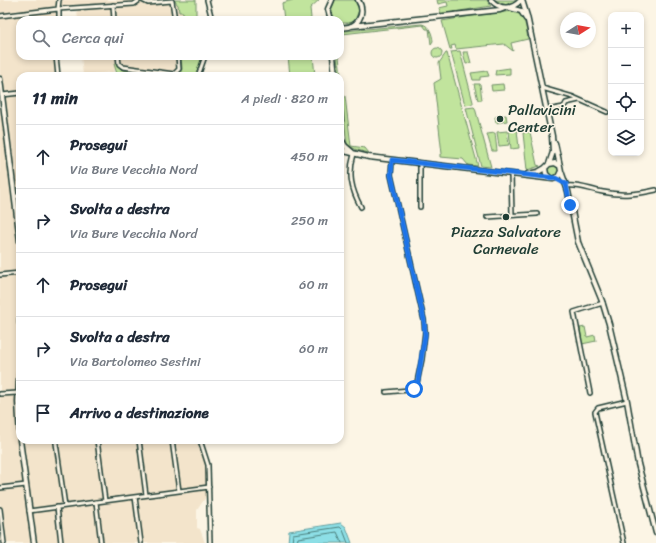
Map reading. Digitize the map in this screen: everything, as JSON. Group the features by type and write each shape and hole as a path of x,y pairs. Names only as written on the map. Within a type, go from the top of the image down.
{"main road":[{"path":"330,16 328,12 332,0"},
{"path":"344,29 358,21 361,16 362,7 358,0"},
{"path":"491,0 496,5 522,13 528,26"},
{"path":"344,27 500,10 507,8 521,0 560,169 566,185 579,246 603,303 627,401 638,464 656,533"},
{"path":"333,60 335,72"},
{"path":"0,79 16,206"},
{"path":"524,175 535,173 549,164 553,152 552,136"},
{"path":"344,144 346,148 354,154"},
{"path":"344,151 392,160 512,174 553,178 559,176 560,169 555,163 549,164"},
{"path":"546,167 546,174 566,185"},
{"path":"21,444 34,543"}],"street":[{"path":"58,16 59,0"},
{"path":"0,16 58,9 136,3 141,0 148,2 173,2 175,16"},
{"path":"207,0 212,16"},
{"path":"113,5 114,16"},
{"path":"56,60 58,72"},
{"path":"118,60 118,62 125,67 160,72"},
{"path":"176,72 179,69 178,60"},
{"path":"199,72 204,60"},
{"path":"542,88 580,100 607,112"},
{"path":"2,95 16,93"},
{"path":"546,110 564,107 566,103 580,100"},
{"path":"354,154 351,166 352,188 361,207"},
{"path":"386,392 409,390 416,387 425,332 420,298 391,175 392,160"},
{"path":"420,163 420,207"},
{"path":"512,174 512,215"},
{"path":"566,185 576,185 603,192 626,195 656,190"},
{"path":"487,216 537,214"},
{"path":"0,275 16,273"},
{"path":"590,393 574,312 603,303"},
{"path":"0,394 16,392"},
{"path":"624,543 595,412 598,408 627,401"},
{"path":"56,444 65,506"},
{"path":"98,444 105,501"},
{"path":"140,444 146,495"},
{"path":"173,444 179,491"},
{"path":"201,444 207,461 210,543"},
{"path":"0,488 26,485"},
{"path":"30,511 209,487"},
{"path":"135,497 141,543"},
{"path":"96,502 101,543"},
{"path":"56,507 61,543"},
{"path":"0,509 4,543"}],"shaded area":[{"path":"0,0 174,0 183,11 184,16 78,16 77,10 62,12 60,13 60,16 16,16 16,60 59,60 59,72 16,72 16,444 203,444 210,466 212,488 197,510 197,528 200,529 205,543 0,543"},
{"path":"81,60 181,60 182,69 181,72 136,72 122,70 116,63 115,70 113,72 83,72"}],"green space":[{"path":"174,0 196,0 196,16 184,16 183,12 179,12 178,5"},
{"path":"293,0 319,0 310,8 311,16 284,16 282,3"},
{"path":"335,0 355,0 359,10 355,20 350,23 344,23 344,16 333,16 331,10"},
{"path":"437,0 487,0 491,6 441,14 439,8 448,6 447,2 438,4"},
{"path":"495,0 516,0 506,5"},
{"path":"513,11 523,19 526,26 528,39 511,43 513,51 504,44 456,49 455,45 451,46 452,49 450,49 442,21"},
{"path":"422,24 429,28 433,41 431,44 429,29 426,29 423,25 344,34 345,31"},
{"path":"435,48 439,48 441,49 441,57 435,58 432,55 432,51"},
{"path":"460,51 473,104 465,105 451,52"},
{"path":"463,52 468,52 471,63 466,64"},
{"path":"446,53 478,166 468,165 463,159 440,157 440,154 442,154 434,83 441,79 439,63"},
{"path":"181,60 202,60 198,72 181,72"},
{"path":"288,60 313,60 315,72 290,72"},
{"path":"337,60 339,60 341,72 339,72"},
{"path":"116,63 122,70 136,72 116,72 114,64"},
{"path":"510,68 510,74 495,75 496,70"},
{"path":"487,71 489,76 480,77 480,80 473,80 471,73"},
{"path":"474,84 480,84 482,100 478,100"},
{"path":"503,84 504,90 492,91 491,85"},
{"path":"344,96 351,146 365,148 369,153 357,150 347,145"},
{"path":"474,107 491,167 481,166 466,108"},
{"path":"506,115 507,121 496,123 495,117"},
{"path":"517,130 519,148 511,149 509,131"},
{"path":"507,131 509,145 499,146 497,132"},
{"path":"530,132 537,165 540,166 527,170 523,133"},
{"path":"495,133 497,151 492,151 487,134"},
{"path":"553,165 557,167 559,171 557,175 553,177 549,175 547,171 549,167"},
{"path":"585,327 587,337 595,335 596,341 582,344 580,328"}],"water":[{"path":"341,523 346,527 352,543 288,543 289,531"}],"place":[{"name":"Pallavicini Center","path":"500,119"},
{"name":"Piazza Salvatore Carnevale","path":"506,217"}],"route":[{"path":"414,389 417,386 422,359 425,328 420,298 391,175 392,160 553,179 555,178 566,184 570,205"}]}
